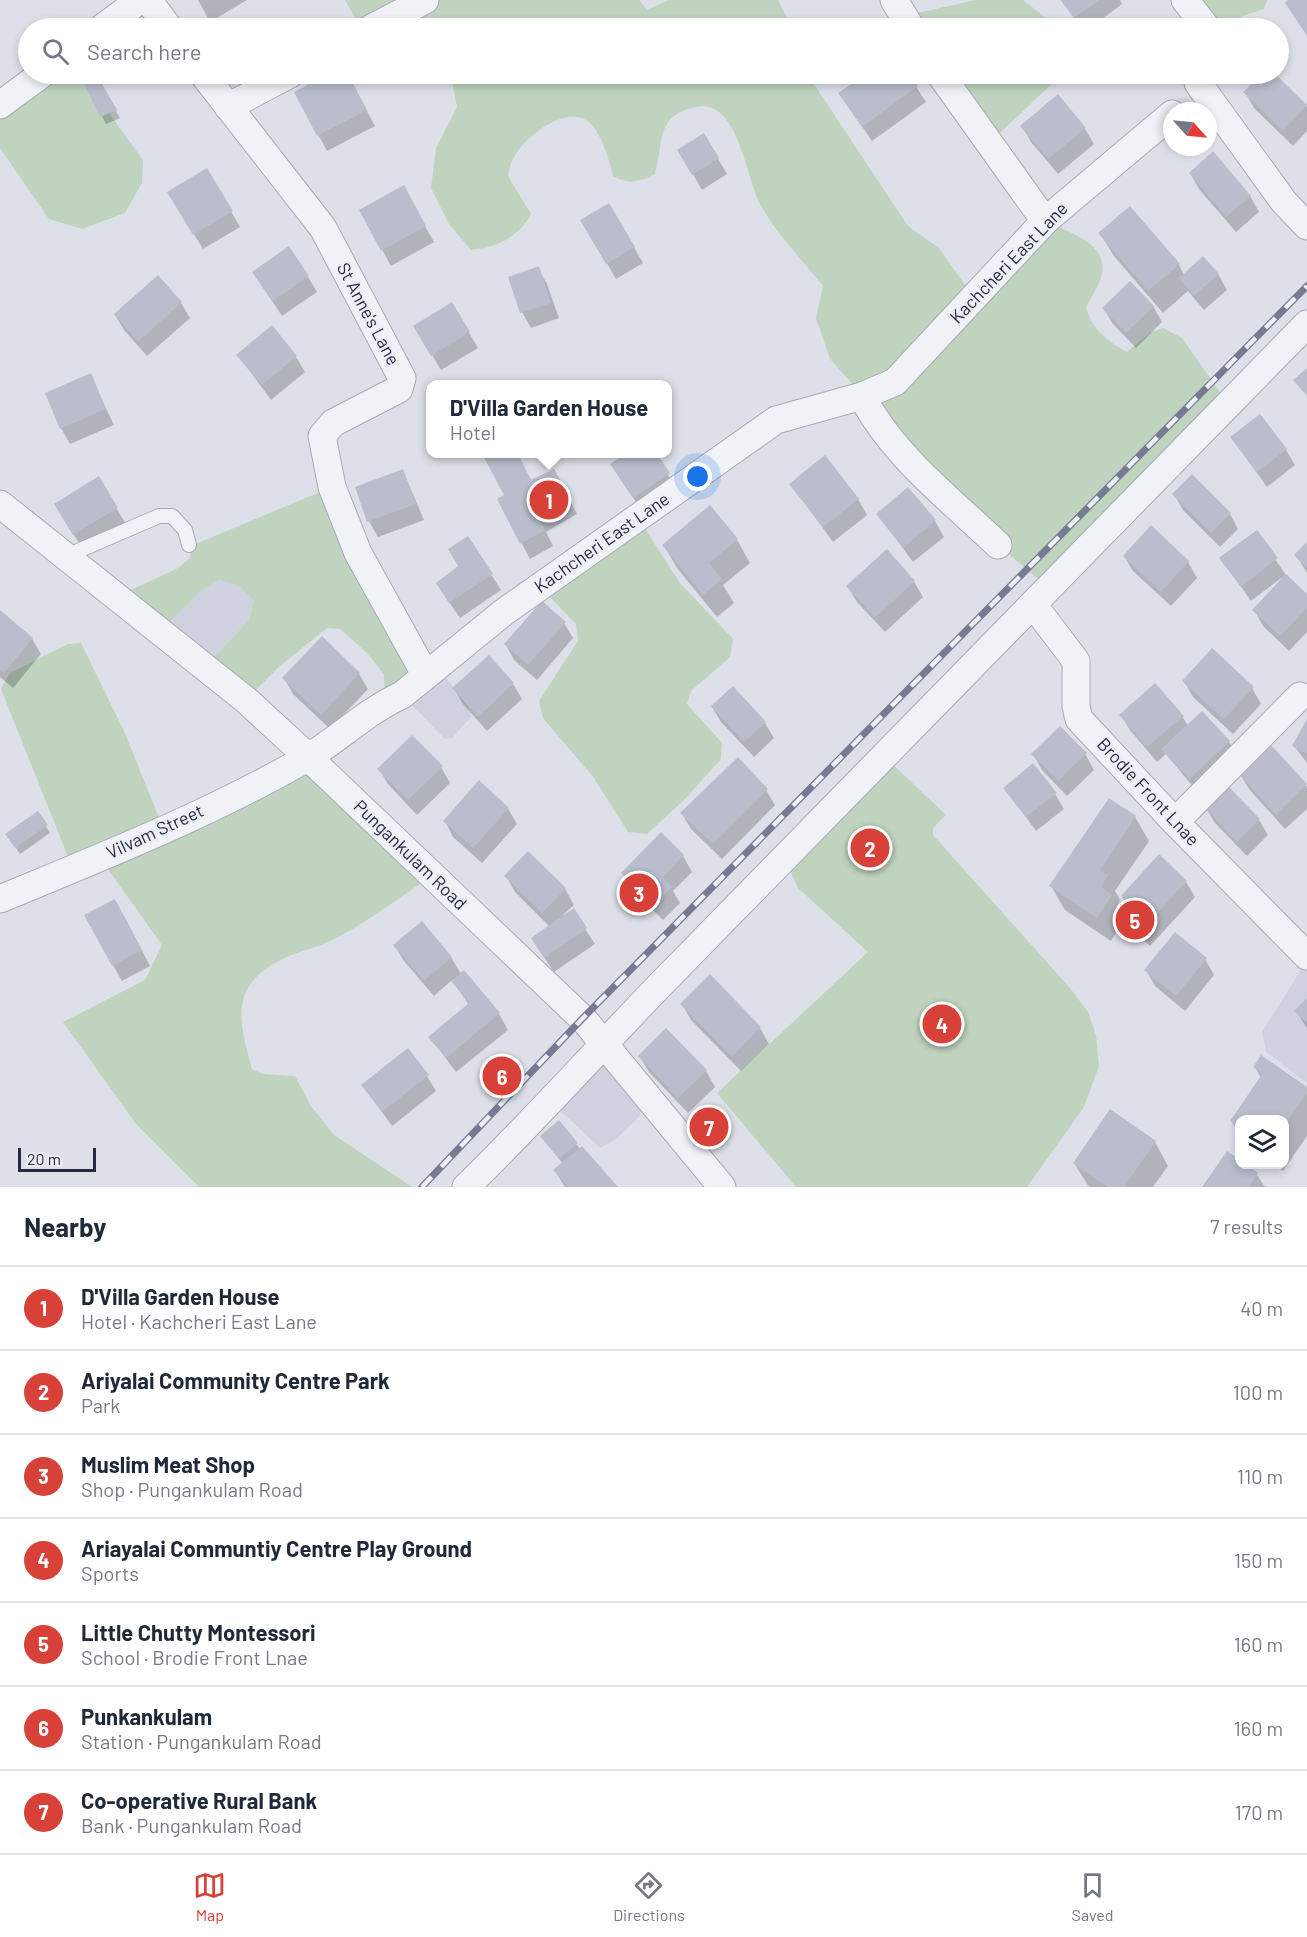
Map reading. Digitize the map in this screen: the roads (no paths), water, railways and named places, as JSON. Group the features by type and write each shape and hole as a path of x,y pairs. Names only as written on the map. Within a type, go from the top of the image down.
{"street":[{"path":"116,18 140,0"},
{"path":"148,0 162,18"},
{"path":"391,18 424,0"},
{"path":"894,0 905,18"},
{"path":"1185,0 1199,18"},
{"path":"0,105 28,84"},
{"name":"St Anne's Lane","path":"211,84 322,228 402,378 399,388 333,423 322,436 332,487 358,553 425,674"},
{"path":"228,107 271,84"},
{"path":"947,84 1045,221"},
{"path":"1187,102 1197,84"},
{"path":"1204,84 1284,202 1307,226"},
{"name":"Kachcheri East Lane","path":"308,757 385,703 402,695 504,612 776,420 862,396 895,382 1045,221 1163,122"},
{"path":"466,1187 511,1144 604,1042 1035,607 1307,324"},
{"path":"862,396 875,422 919,469 998,544"},
{"name":"Pungankulam Road","path":"0,504 246,700 308,757 585,1021 722,1187"},
{"name":"Brodie Front Lnae","path":"1035,607 1076,661 1076,706 1079,719 1175,822 1307,956"},
{"path":"1175,822 1300,696"},
{"name":"Vilvam Street","path":"0,899 164,830 308,757"}],"lane":[{"path":"64,557 159,516 172,516 185,530 189,545"}],"railway":[{"path":"422,1187 582,1019 1307,286"}],"place":[{"name":"D'Villa Garden House","path":"549,500"},
{"name":"Ariyalai Community Centre Park","path":"870,848"},
{"name":"Muslim Meat Shop","path":"639,893"},
{"name":"Little Chutty Montessori","path":"1135,920"},
{"name":"Ariayalai Communtiy Centre Play Ground","path":"942,1024"},
{"name":"Punkankulam","path":"502,1076"},
{"name":"Co-operative Rural Bank","path":"709,1127"}]}
